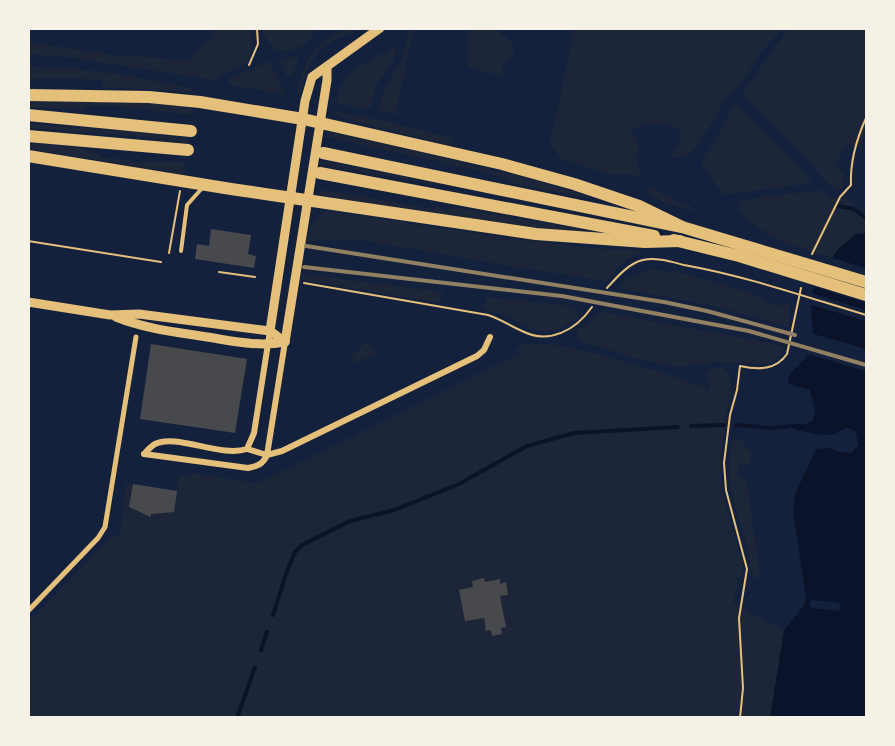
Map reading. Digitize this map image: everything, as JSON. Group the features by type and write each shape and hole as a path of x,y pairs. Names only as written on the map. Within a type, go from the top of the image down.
{"main road":[{"path":"28,95 149,97 200,102 319,122 502,164 574,184 639,206 682,227"},
{"path":"28,115 191,131"},
{"path":"28,136 188,150"},
{"path":"323,153 682,227 804,268 867,295"},
{"path":"28,156 306,201 536,234 645,242 680,241"},
{"path":"320,172 680,241 867,282"}],"street":[{"path":"247,449 254,434 303,119 312,77 380,28"},
{"path":"327,68 327,80 306,201 298,279 290,309 267,455 264,462 256,467 248,468 144,454 155,444 168,441 235,452 247,449 267,455 282,451 477,356 484,350 490,337"},
{"path":"28,302 110,315 139,314 270,331 285,342"},
{"path":"110,315 137,326 268,345 285,342"},
{"path":"28,611 98,538 105,527 136,337"},
{"path":"190,460 193,445"}],"lane":[{"path":"181,251 187,205 205,185"}],"path":[{"path":"249,65 258,44 257,29"},
{"path":"740,717 743,688 739,618 747,569 724,475 730,415 737,390 740,366 760,368 772,366 781,362 787,354 804,268 840,197 851,185 850,173 867,118"},
{"path":"169,254 181,187"},
{"path":"28,241 161,262"},
{"path":"608,288 620,274 635,263 651,259 705,268 867,315"},
{"path":"219,272 255,277"},
{"path":"298,279 488,315 532,335 546,337 559,334 581,321 592,307"}],"shaded area":[{"path":"349,28 360,29 337,39 320,51 309,68 301,93 298,94 304,69 313,52 327,39"},
{"path":"574,28 782,29 761,52 741,85 726,98 698,146 689,154 679,158 671,156 679,145 681,129 656,124 631,129 640,152 636,158 640,175 610,174 561,159 550,144"},
{"path":"214,29 251,29 252,54 247,63 214,80 73,58 29,54 29,42 113,55 189,60 212,37"},
{"path":"261,29 316,29 305,44 281,51 274,50"},
{"path":"410,29 414,29 396,111 398,115 379,111 382,94 401,61"},
{"path":"471,29 494,29 512,41 514,51 510,60 503,63 503,76 467,67 468,36"},
{"path":"788,29 866,29 866,129 861,148 845,145 835,168 844,172 842,189 835,190 742,93"},
{"path":"396,47 394,59 376,86 371,107 365,109 338,103 338,93 348,76 365,63"},
{"path":"300,55 293,74 287,78 279,60"},
{"path":"269,61 285,94 229,85 230,78"},
{"path":"29,66 111,73 192,88 194,92 102,87 102,80 29,79"},
{"path":"28,101 143,102 191,107 193,112 189,115 110,105 82,107 87,110 29,107"},
{"path":"736,102 813,183 724,195 701,165"},
{"path":"335,111 452,138 451,146 346,119 338,116"},
{"path":"28,123 189,139 188,143 147,137 29,128"},
{"path":"330,132 513,174 590,196 587,198 511,183 510,179 491,173 326,137"},
{"path":"28,142 74,147 100,154 100,157 130,160 131,162 183,162 185,164 184,174 29,149"},
{"path":"321,161 439,184 440,186 320,164"},
{"path":"649,188 691,206 694,211 657,199 645,192"},
{"path":"319,190 432,209 437,206 446,211 453,207 580,229 582,232 418,211 320,195"},
{"path":"820,190 836,199 845,198 866,214 866,233 847,241 832,258 780,240 767,233 745,216 737,206 741,200"},
{"path":"328,211 514,239 603,249 650,251 625,261 607,281 356,239 307,241 313,222"},
{"path":"866,233 866,717 770,718 784,631 804,605 806,597 793,512 795,494 816,449 830,448 839,452 851,453 858,445 856,432 847,427 833,435 793,429 794,424 806,424 813,420 815,412 810,390 788,384 790,373 806,358 813,333 810,295 838,249 856,234"},
{"path":"650,269 707,280 764,298 775,305 789,302 789,327 714,306 619,288 624,280"},
{"path":"303,274 443,292 439,303 302,280"},
{"path":"487,297 574,306 579,317 552,331 536,330 503,315 482,309"},
{"path":"602,312 784,347 778,359 768,364 714,362 677,367 584,343 578,338 579,329"},
{"path":"368,340 377,353 354,364 351,357"},
{"path":"522,344 558,345 586,351 686,380 689,384 701,385 709,392 707,371 722,367 727,373 730,379 731,394 725,423 721,479 743,568 743,574 737,577 738,583 733,603 784,631 770,717 29,718 28,623 113,535 120,535 126,483 176,491 179,476 190,477 191,473 258,483 522,352 514,351"},
{"path":"733,439 741,440 752,454 748,466 740,464 738,474 746,478 760,574 757,579 751,571 749,553 730,483 730,454"}],"pier":[{"path":"829,257 866,268 866,303 812,286"},
{"path":"808,292 866,310 866,321 808,304"},
{"path":"810,333 866,349 866,371 804,353"},
{"path":"811,600 840,603 839,611 811,608 808,604"}],"building":[{"path":"211,229 251,235 248,254 256,256 254,268 195,259 197,244 209,246"},
{"path":"151,344 247,359 235,433 140,419"},
{"path":"133,484 177,491 174,512 151,514 151,517 129,507"},
{"path":"484,578 485,582 500,579 500,584 506,582 508,595 500,596 506,627 501,628 502,634 492,636 491,630 486,631 484,618 465,621 459,590 473,587 472,581"}],"waterway":[{"path":"838,206 854,209 866,218"},
{"path":"691,426 724,425"},
{"path":"736,425 772,428 793,426"},
{"path":"273,615 295,552 302,545 350,521 394,510 459,484 527,446 574,433 678,427"},
{"path":"261,650 267,632"},
{"path":"237,718 255,667"}],"railway":[{"path":"306,246 664,302 795,335"},
{"path":"304,267 562,296 749,331 866,365"}]}
